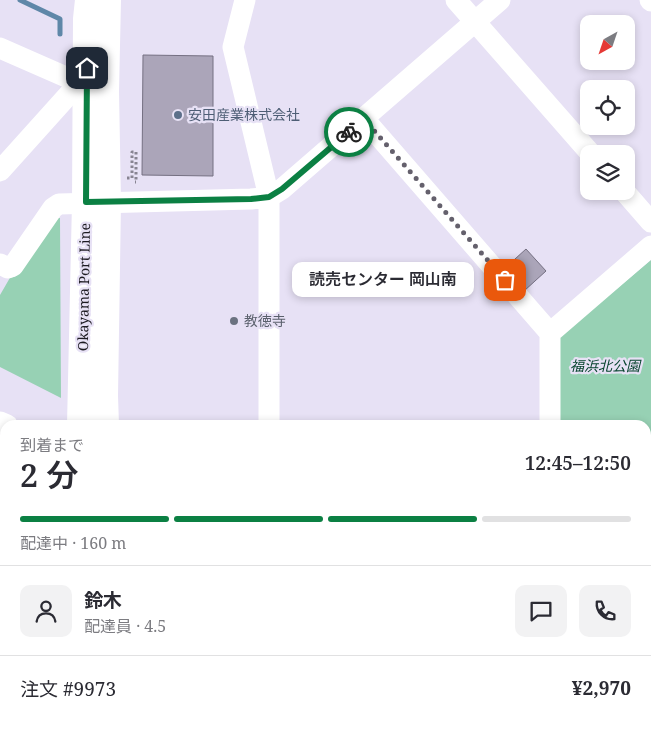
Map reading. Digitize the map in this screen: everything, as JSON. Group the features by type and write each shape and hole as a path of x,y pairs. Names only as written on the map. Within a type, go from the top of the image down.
{"main road":[{"name":"Okayama Port Line","path":"88,0 87,19 97,202 105,420"},
{"name":"Okayama Port Line","path":"91,86 107,0"},
{"name":"Okayama Port Line","path":"81,420 97,202"}],"street":[{"path":"245,0 233,47 269,197 269,420"},
{"path":"456,0 583,145"},
{"path":"0,264 8,268 13,266 54,208 59,204 269,197 282,189 500,0"},
{"path":"0,48 91,86 0,171"},
{"path":"364,119 546,328 550,420"},
{"path":"632,200 651,222"},
{"path":"546,328 651,246"}],"path":[{"path":"132,175 132,152 136,152 136,179"}],"green space":[{"path":"54,218 60,218 61,398 0,367 0,295 11,276 15,277"},
{"name":"福浜北公園","path":"651,260 651,420 558,420 559,337"}],"building":[{"name":"安田産業株式会社","path":"143,55 213,56 213,176 142,175"},
{"path":"526,249 546,271 524,291 504,269"}],"waterway":[{"path":"20,0 60,19 60,34"}],"way so far":[{"path":"349,132 364,119 505,280"}],"place":[{"name":"安田産業株式会社","path":"178,115"},
{"name":"読売センター 岡山南","path":"505,280"},
{"name":"教徳寺","path":"234,321"}],"route":[{"path":"87,68 86,202 251,199 269,197 282,189 349,132"}]}
